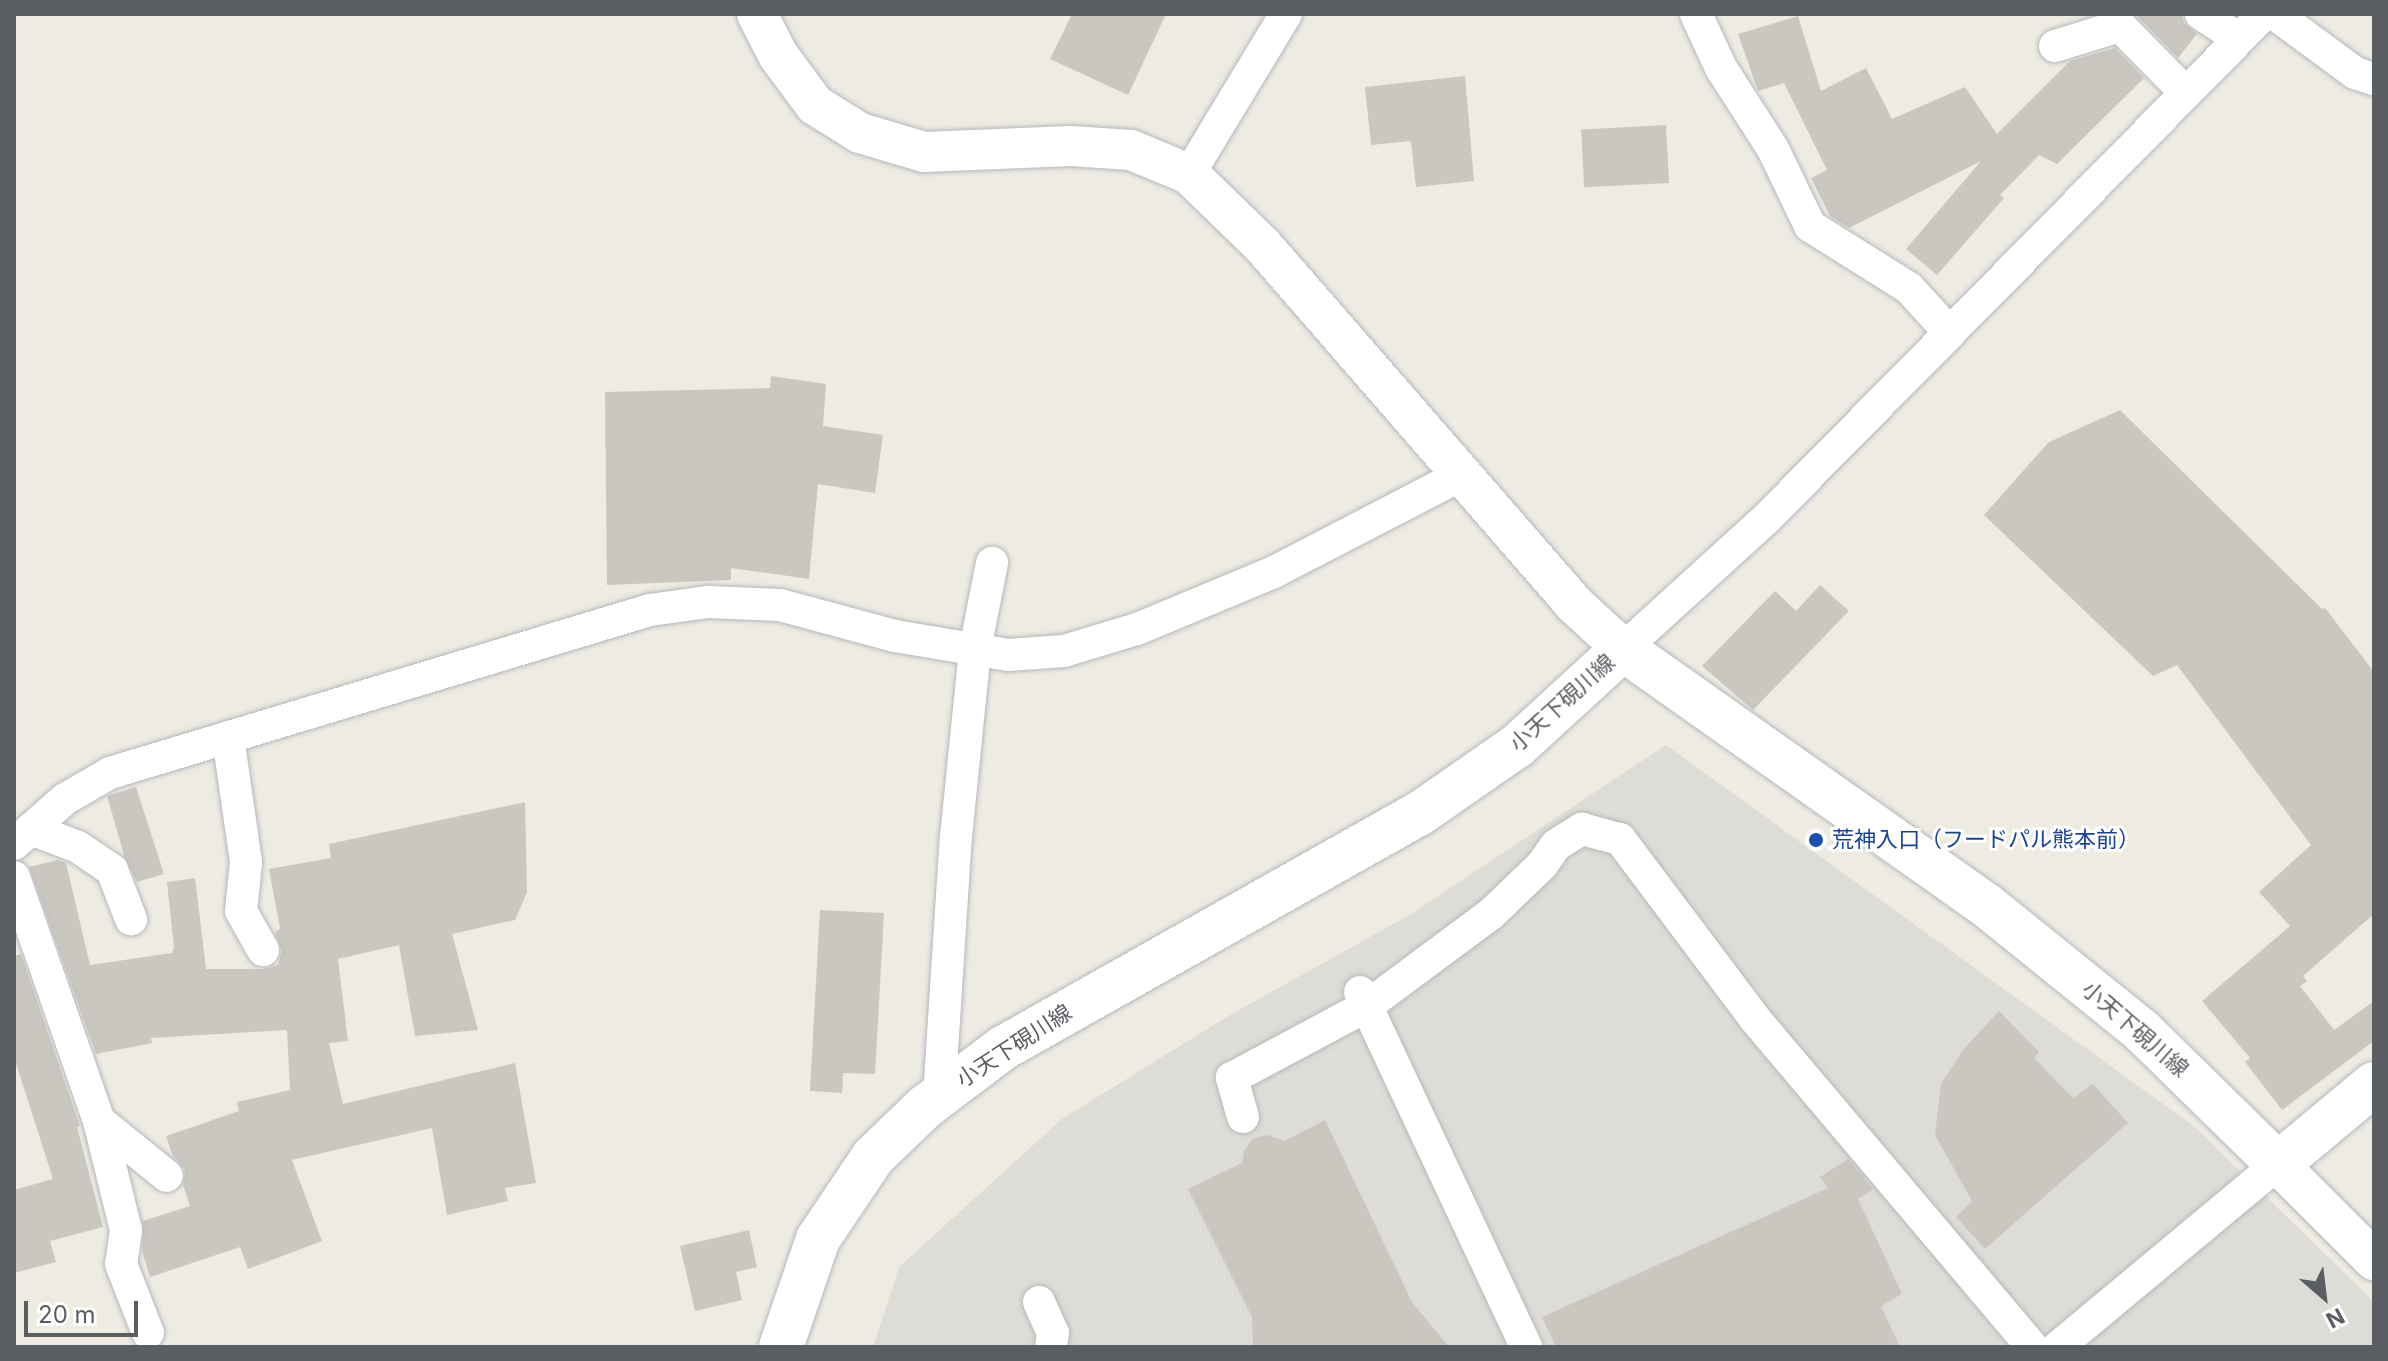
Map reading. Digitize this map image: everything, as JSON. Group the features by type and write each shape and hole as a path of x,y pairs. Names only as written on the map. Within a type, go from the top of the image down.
{"main road":[{"name":"小天下硯川線","path":"781,1347 818,1239 873,1157 939,1097 1003,1048 1419,814 1517,746 1623,649 1986,905 2142,1031 2278,1164"},
{"path":"2278,1164 2374,1084"}],"street":[{"path":"757,14 778,55 815,105 860,133 924,152 1071,146 1131,150 1189,174 1263,246 1573,603 1623,649 1766,519 2264,14"},
{"path":"1189,174 1286,14"},
{"path":"1696,14 1721,68 1752,111 1810,226 1909,288 1950,333"},
{"path":"2201,14 2239,39"},
{"path":"2275,14 2355,73 2374,79"},
{"path":"2055,46 2120,26 2186,93"},
{"path":"22,837 65,799 110,773 650,610 708,602 780,605 895,636 1008,655 1064,651 1137,629 1274,572 1461,475"},
{"path":"939,1097 956,837 975,649 992,563"},
{"path":"228,737 246,862 241,911 263,950"},
{"path":"1243,1117 1232,1078 1363,999 1491,914 1542,865 1556,845 1582,829 1620,839 1755,1019 2032,1347"},
{"path":"22,837 78,847 112,870 131,919"},
{"path":"14,877 99,1121 126,1230 121,1264 148,1333"},
{"path":"1363,999 1526,1347"},
{"path":"99,1121 167,1176"},
{"path":"2058,1347 2278,1164 2374,1260"},
{"path":"1039,1302 1053,1333 1051,1347"}],"shaded area":[{"path":"1666,745 2195,1127 2374,1302 2374,1347 873,1347 899,1267 1062,1119 1225,1018 1411,914"}],"building":[{"path":"1072,14 1166,14 1128,95 1050,59"},
{"path":"2135,14 2182,14 2184,23 2197,34 2178,58"},
{"path":"1798,16 1821,91 1866,68 1892,119 1965,87 1997,134 2070,61 2115,48 2144,78 2057,164 2039,155 2000,195 2004,198 1937,275 1906,249 1981,161 1849,228 1830,216 1811,178 1827,170 1784,83 1758,91 1738,34"},
{"path":"1465,76 1474,181 1416,187 1411,141 1371,145 1365,87"},
{"path":"1666,125 1669,183 1584,187 1581,129"},
{"path":"771,376 826,384 823,426 883,435 875,493 818,484 809,579 731,568 731,580 607,585 605,392 770,388"},
{"path":"2120,410 2322,609 2325,608 2374,672 2374,914 2303,976 2307,981 2300,986 2334,1030 2374,1001 2374,1041 2282,1110 2245,1062 2250,1058 2202,1001 2290,926 2259,892 2311,845 2177,665 2153,676 1984,515 2049,442"},
{"path":"1820,585 1849,611 1753,710 1702,666 1775,591 1796,611"},
{"path":"136,787 164,874 137,882 125,858 107,796"},
{"path":"525,802 527,892 515,920 452,934 478,1030 415,1036 399,945 338,959 348,1041 329,1043 343,1104 515,1063 536,1183 505,1188 508,1201 447,1215 432,1128 292,1160 322,1241 248,1269 240,1247 150,1277 142,1251 143,1221 190,1206 183,1185 185,1170 173,1156 166,1136 239,1111 237,1102 290,1090 287,1030 151,1038 152,1043 96,1054 29,867 58,860 66,863 90,965 172,953 167,882 195,878 206,969 264,969 278,965 282,951 275,932 280,929 269,869 331,858 329,844"},
{"path":"820,910 884,913 875,1074 843,1073 842,1093 810,1091"},
{"path":"21,954 80,1126 77,1127 103,1227 50,1241 56,1262 14,1273 14,1190 53,1179 14,1057 14,956"},
{"path":"1999,1011 2039,1052 2034,1058 2073,1098 2093,1084 2128,1123 1985,1249 1956,1217 1972,1201 1935,1135 1941,1084 1963,1050"},
{"path":"1325,1120 1412,1302 1449,1347 1253,1347 1252,1317 1188,1189 1242,1163 1244,1151 1253,1138 1268,1135 1284,1141"},
{"path":"1848,1159 1873,1189 1858,1199 1902,1294 1881,1306 1900,1347 1556,1347 1542,1317 1828,1188 1820,1177"},
{"path":"749,1230 757,1267 736,1272 742,1300 695,1311 680,1246"}],"place":[{"name":"荒神入口（フードパル熊本前）","path":"1816,840"}]}
